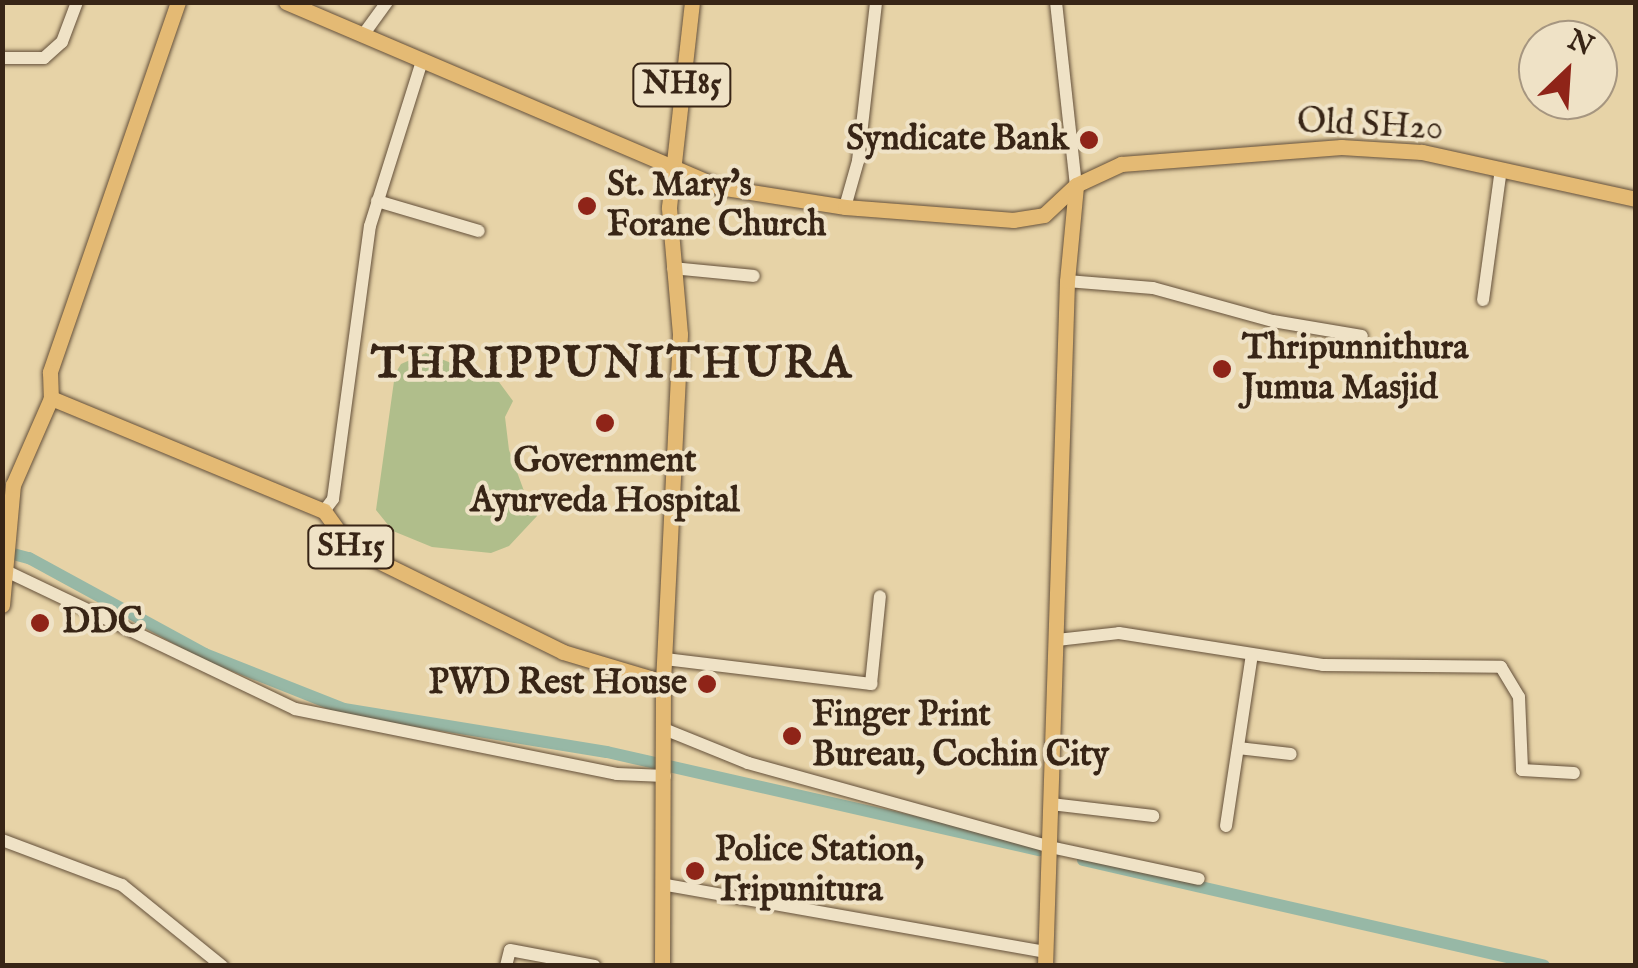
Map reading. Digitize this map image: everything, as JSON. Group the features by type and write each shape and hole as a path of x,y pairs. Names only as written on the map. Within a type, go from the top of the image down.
{"main road":[{"path":"2,606 9,534 8,484 52,398 50,372 178,2"},
{"path":"286,2 719,187 845,207 1013,220 1044,215 1076,185"},
{"name":"NH85","path":"662,966 666,884 663,682 680,334 673,268 671,168 692,2"},
{"name":"Old SH20","path":"1076,185 1100,174 1162,158 1341,147 1422,152 1636,199"},
{"path":"1045,959 1067,281 1076,185"},
{"name":"SH15","path":"52,398 324,512 350,547 563,652 663,682"}],"street":[{"path":"2,58 44,58 62,42 77,2"},
{"path":"363,35 387,2"},
{"path":"845,207 858,161 876,2"},
{"path":"1056,2 1076,185"},
{"path":"324,512 334,500 377,201 422,61"},
{"path":"1483,300 1501,169"},
{"path":"377,201 479,231"},
{"path":"673,268 754,276"},
{"path":"1067,281 1152,288 1273,321 1362,336"},
{"path":"6,569 295,709 617,774 665,776"},
{"path":"664,659 871,684 880,596"},
{"path":"1058,640 1131,634 1323,665 1501,667 1519,697 1522,770 1574,773"},
{"path":"1226,826 1252,655"},
{"path":"664,730 748,763 1050,847 1199,879"},
{"path":"1238,748 1291,754"},
{"path":"1051,804 1152,816"},
{"path":"2,840 122,885 222,966"},
{"path":"666,884 1045,959"},
{"path":"506,966 510,950 595,966"}],"green space":[{"path":"426,353 499,382 513,401 505,417 509,450 524,491 537,502 537,516 509,546 491,553 432,547 393,531 376,510 395,374 401,364"}],"waterway":[{"path":"2,551 29,558 205,654 344,709 607,752 1039,850"},
{"path":"1083,860 1544,966"}],"place":[{"name":"Syndicate Bank","path":"1089,140"},
{"name":"St. Mary's Forane Church","path":"587,206"},
{"name":"Thripunnithura Jumua Masjid","path":"1222,369"},
{"name":"Government Ayurveda Hospital","path":"605,423"},
{"name":"DDC","path":"40,623"},
{"name":"PWD Rest House","path":"707,684"},
{"name":"Finger Print Bureau, Cochin City","path":"792,736"},
{"name":"Police Station, Tripunitura","path":"695,871"}],"district":[{"name":"THRIPPUNITHURA","path":"612,365"}]}
